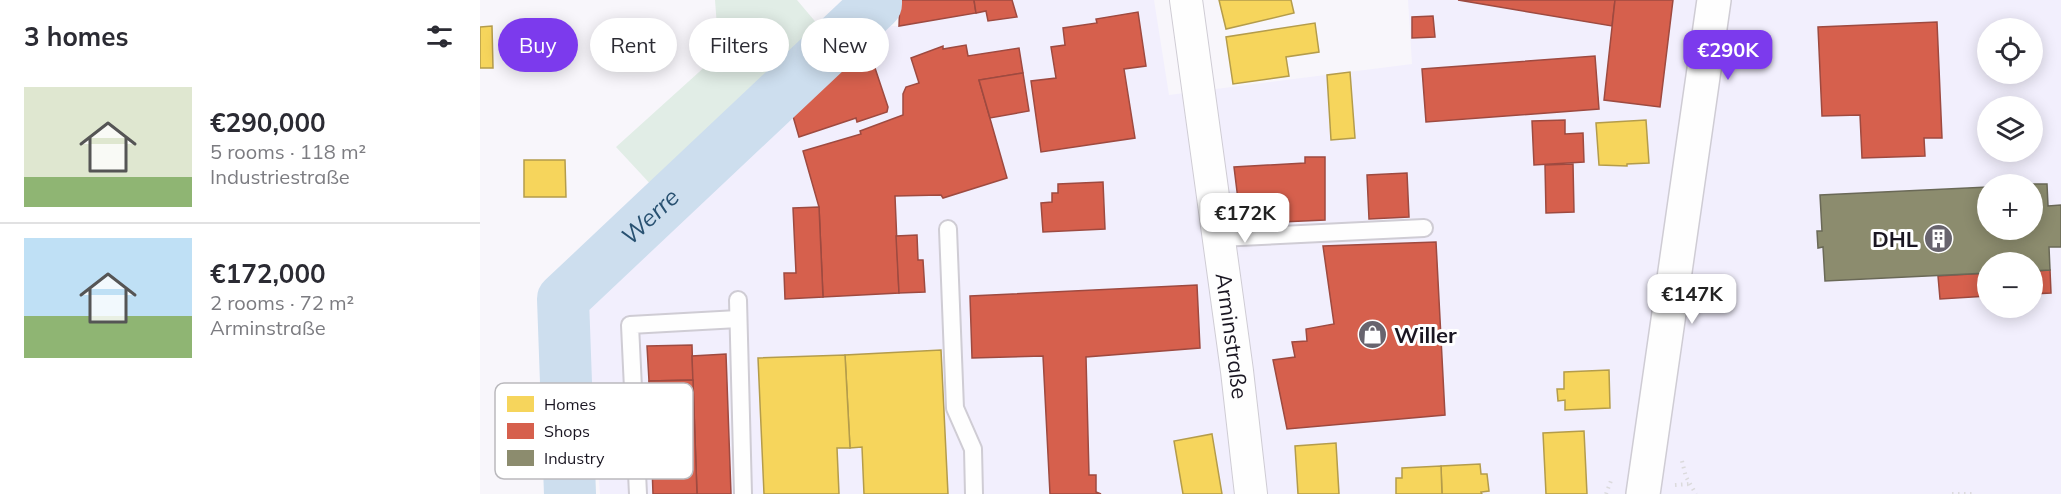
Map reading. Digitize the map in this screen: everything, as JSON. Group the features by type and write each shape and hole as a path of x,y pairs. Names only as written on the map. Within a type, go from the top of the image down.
{"street":[{"name":"Arminstraße","path":"1186,0 1251,494"},
{"path":"1643,494 1714,0"}],"lane":[{"path":"1219,238 1424,228"},
{"path":"948,229 955,408 973,449 975,494"},
{"path":"738,300 743,494"},
{"path":"633,383 630,325 738,319"},
{"path":"637,479 638,494"}],"path":[{"path":"1682,461 1686,477 1696,494"},
{"path":"1606,494 1609,489"},
{"path":"1952,494 1976,494"}],"shaded area":[{"path":"715,0 797,0 812,18 801,18 801,42 789,53 789,18 716,18"},
{"path":"895,0 1154,0 1169,95 1412,64 1408,0 2061,0 2061,494 600,494 599,479 693,479 693,383 591,383 584,306 592,291 639,250 698,190 726,175 739,149 819,72 889,72 889,26 899,26"},
{"path":"699,72 773,72 757,92 698,137 654,188 616,147"}],"building: Homes":[{"path":"1219,0 1291,0 1294,13 1226,29"},
{"path":"1315,23 1319,52 1286,57 1289,76 1233,84 1226,37"},
{"path":"492,26 493,68 480,68 480,27"},
{"path":"1350,72 1355,138 1331,140 1327,75"},
{"path":"1646,120 1649,163 1627,164 1627,166 1599,165 1596,123"},
{"path":"524,160 565,160 566,197 524,197"},
{"path":"941,350 948,494 864,494 862,447 850,448 845,355"},
{"path":"845,355 850,448 837,448 839,494 764,494 758,358"},
{"path":"1609,370 1610,408 1565,410 1565,400 1558,401 1557,389 1564,389 1564,372"},
{"path":"1584,431 1587,494 1546,494 1543,433"},
{"path":"1212,434 1222,494 1183,494 1174,441"},
{"path":"1336,443 1339,494 1298,494 1295,446"},
{"path":"1480,464 1481,474 1487,474 1489,491 1481,492 1482,494 1442,494 1441,466"},
{"path":"1441,466 1442,494 1396,494 1396,478 1402,478 1402,468"}],"building: Shops":[{"path":"900,0 974,0 976,13 899,26"},
{"path":"974,0 1012,0 1017,17 988,21 986,11 976,13"},
{"path":"1458,0 1615,0 1612,26"},
{"path":"1615,0 1673,0 1660,107 1604,100"},
{"path":"1138,12 1146,66 1124,69 1135,138 1041,152 1031,81 1056,78 1051,47 1065,45 1063,28 1097,23 1096,19"},
{"path":"1433,16 1435,37 1412,38 1412,17"},
{"path":"1937,22 1942,138 1924,138 1925,156 1862,158 1860,115 1822,116 1818,27"},
{"path":"966,45 968,56 1019,48 1023,73 979,80 1007,178 943,198 941,195 895,196 899,293 823,297 819,207 803,151 861,134 860,131 903,115 903,94 906,87 919,83 911,58 943,46 943,49"},
{"path":"1595,56 1599,109 1426,122 1422,69"},
{"path":"826,72 876,72 888,107 887,112 857,122 856,118 799,137 790,106"},
{"path":"1023,73 1029,111 990,118 979,80"},
{"path":"1565,120 1565,134 1583,133 1584,162 1534,165 1532,121"},
{"path":"1305,157 1325,157 1325,220 1241,224 1234,167 1305,163"},
{"path":"1573,164 1574,212 1546,213 1545,165"},
{"path":"1407,173 1409,217 1369,219 1367,175"},
{"path":"1103,182 1105,229 1043,232 1041,203 1052,202 1052,193 1058,193 1058,184"},
{"path":"819,207 823,297 785,299 784,273 796,273 793,208"},
{"path":"917,235 918,260 923,260 925,292 899,293 896,236"},
{"name":"Willer","path":"1436,242 1445,415 1287,429 1273,360 1295,357 1292,342 1307,341 1306,329 1334,324 1323,246"},
{"path":"2043,270 2050,270 2051,293 2043,293"},
{"path":"1977,274 1977,297 1940,299 1938,276"},
{"path":"1197,285 1200,348 1086,357 1089,475 1096,475 1096,492 1101,494 1050,494 1043,356 972,358 970,296"},
{"path":"692,345 693,380 649,381 647,346"},
{"path":"726,354 731,494 697,494 692,356"},
{"path":"693,380 697,494 653,494 652,479 693,479 693,383 649,383 649,381"}],"building: Industry":[{"name":"DHL","path":"2043,184 2047,184 2048,206 2061,205 2061,247 2049,247 2050,270 2043,270 2043,252 1977,252 1977,274 1825,281 1823,247 1818,248 1817,231 1822,231 1820,195 1977,188 1977,240 2043,240"}],"waterway":[{"name":"Werre","path":"566,383 563,299 876,4 876,0"},
{"name":"Werre","path":"569,479 570,494"}],"place":[{"name":"DHL","path":"1939,239"},
{"name":"Willer","path":"1373,335"}]}
